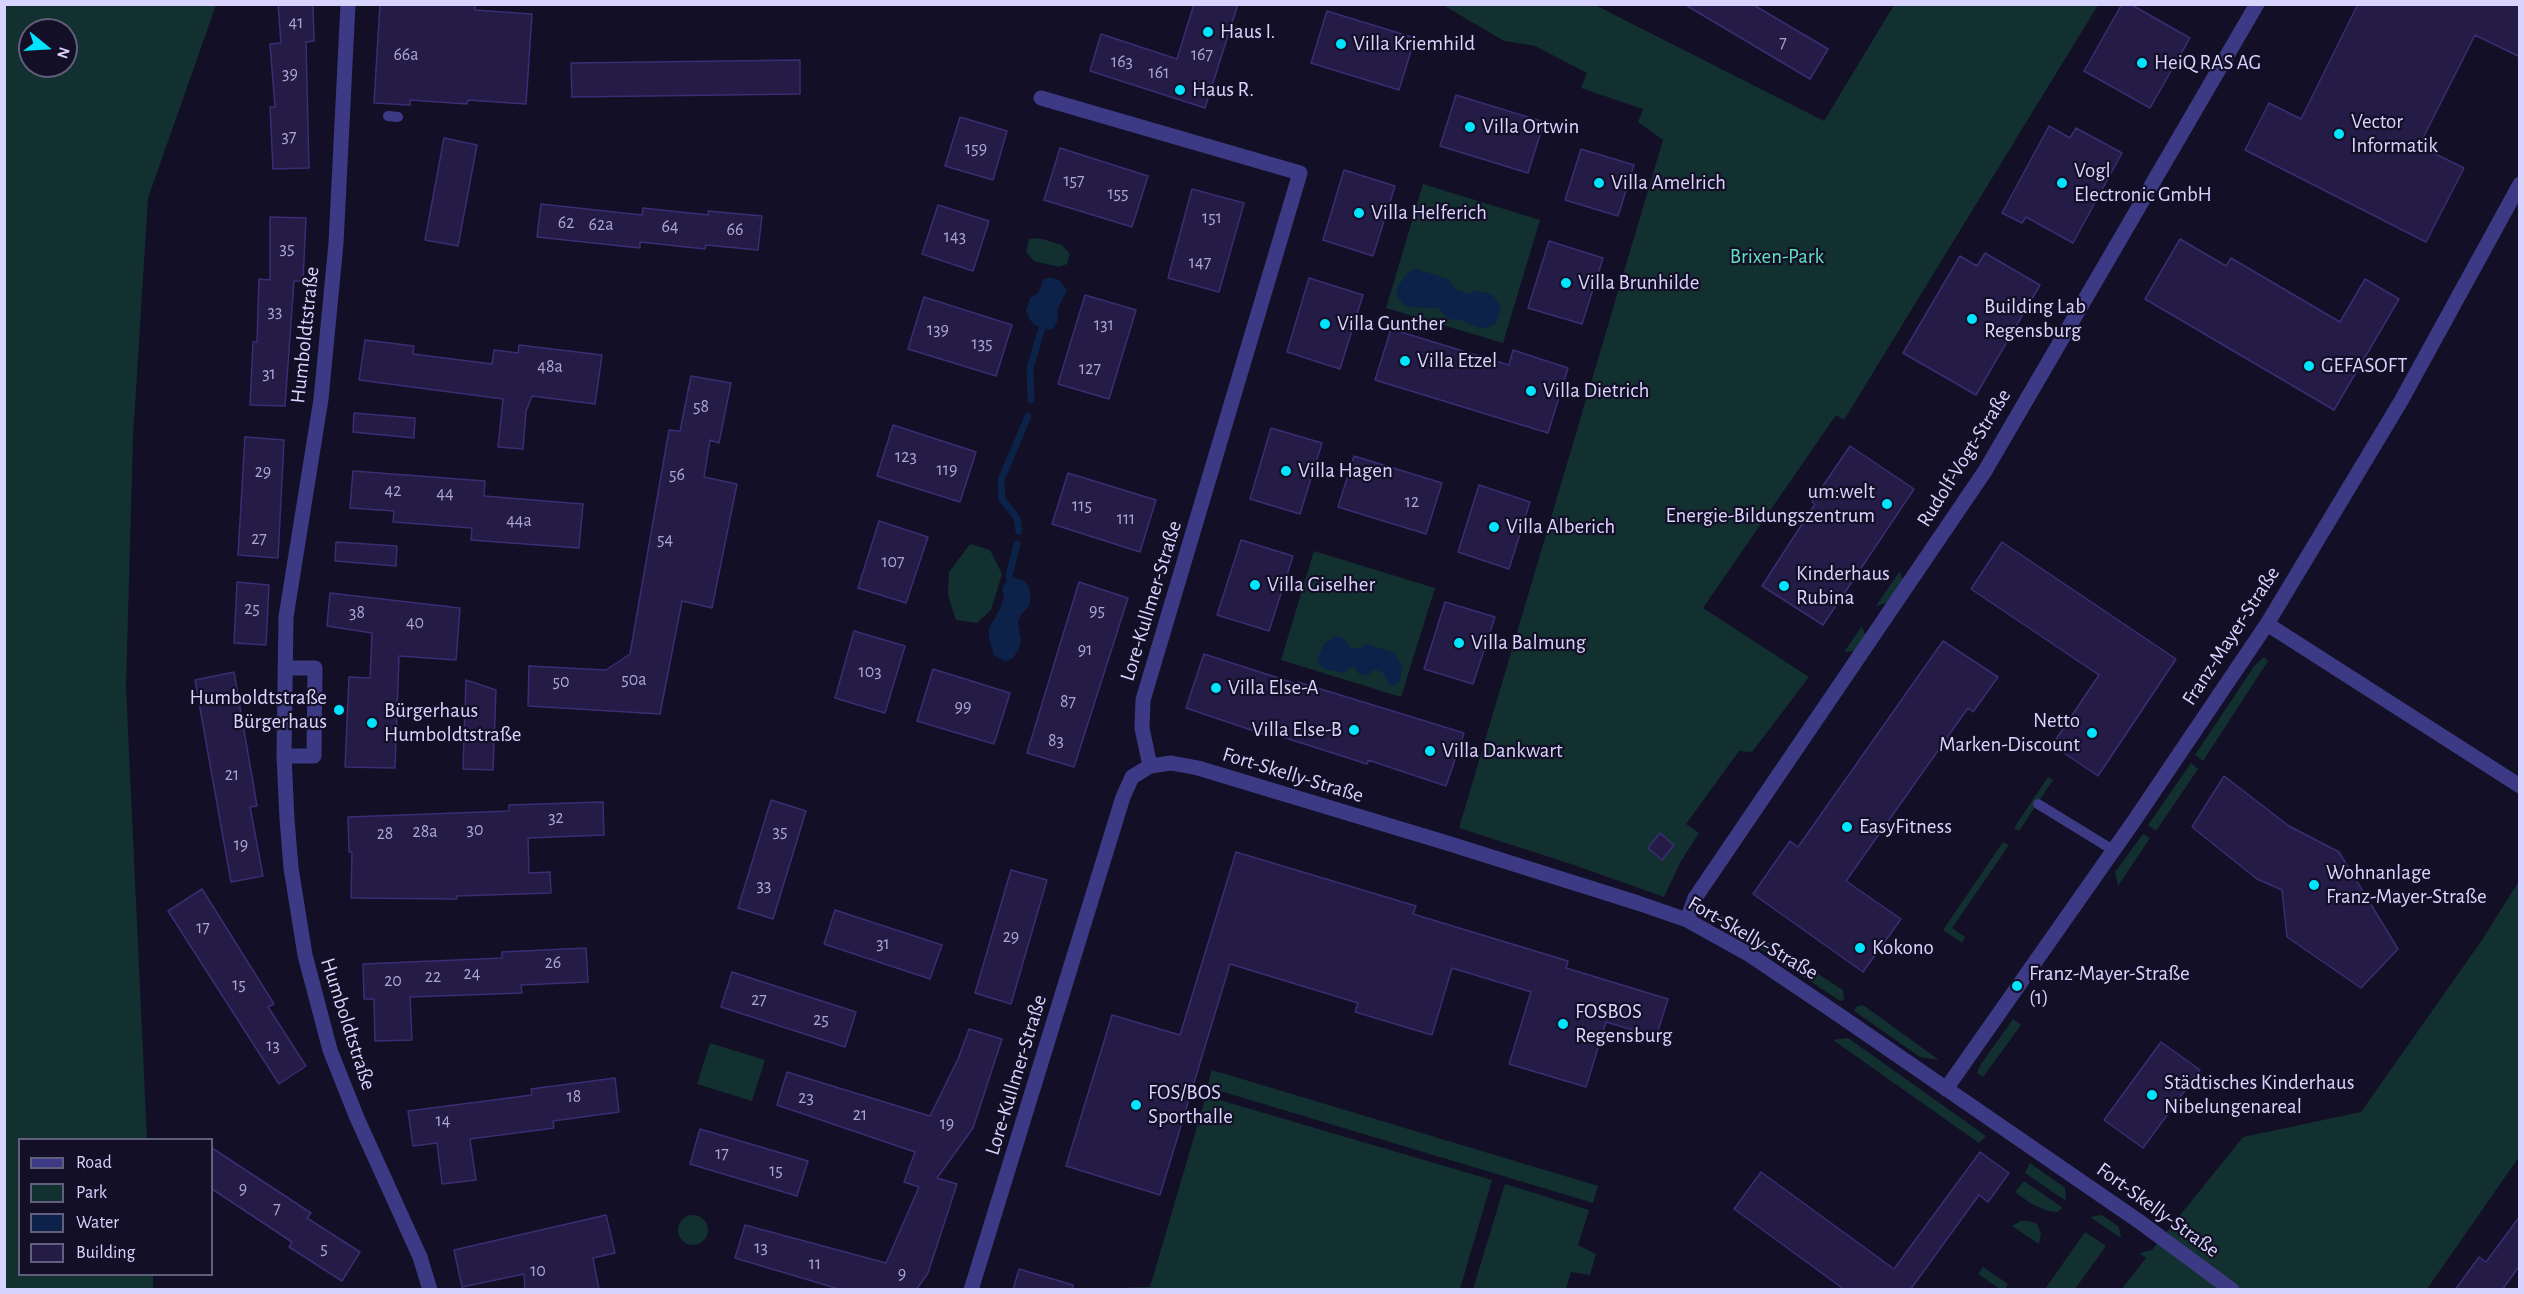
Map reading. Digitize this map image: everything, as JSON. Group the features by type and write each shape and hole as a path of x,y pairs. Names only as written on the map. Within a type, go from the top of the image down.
{"street":[{"name":"Humboldtstraße","path":"348,4 336,243 321,399 286,617 284,756 287,819 296,901 305,955 330,1050 357,1118 420,1257 430,1290"},
{"name":"Rudolf-Vogt-Straße","path":"1687,920 1695,898 1985,471 2256,4"},
{"name":"Lore-Kullmer-Straße","path":"971,1290 1123,797 1132,777 1149,766 1142,728 1143,700 1299,173 1041,98"},
{"name":"Franz-Mayer-Straße","path":"1946,1089 2267,624 2401,401 2520,184"},
{"path":"2267,624 2520,786"},
{"path":"284,756 314,756 315,668 285,668"},
{"name":"Fort-Skelly-Straße","path":"1149,766 1171,763 1198,768 1541,871 1687,920 1750,955 2132,1216 2232,1290"}],"lane":[{"path":"2038,804 2113,850"}],"green space":[{"path":"4,5 216,5 148,198 133,437 126,687 147,1138 18,1138 18,1276 153,1276 153,1289 5,1289"},
{"name":"Brixen-Park","path":"1443,5 1595,5 1824,121 1894,5 2098,5 1844,420 1836,415 1703,608 1809,677 1752,752 1739,751 1686,824 1699,833 1681,861 1664,897 1459,828 1663,140 1638,122 1643,109 1581,88 1587,73 1535,46 1504,41"},
{"path":"1423,184 1540,220 1503,343 1386,308"},
{"path":"1039,238 1062,245 1070,254 1067,264 1059,267 1034,261 1026,252 1029,239"},
{"path":"970,544 990,550 1002,574 991,610 977,623 956,620 948,595 949,572"},
{"path":"1314,551 1435,588 1401,697 1281,660"},
{"path":"1900,571 1903,583 1891,602 1876,606"},
{"path":"1862,626 1866,638 1857,651 1844,652"},
{"path":"2264,657 2268,661 2203,761 2195,755 2255,665"},
{"path":"2191,763 2198,769 2156,831 2148,825"},
{"path":"2048,777 2053,780 2019,831 2014,828"},
{"path":"2143,834 2150,838 2118,886 2115,872"},
{"path":"2003,842 2009,845 1952,928 1965,937 1962,943 1943,930"},
{"path":"2519,881 2519,1157 2427,1289 2121,1290 2146,1258 2139,1253 2152,1250 2243,1137 2361,1112 2482,940"},
{"path":"1715,912 1773,945 1843,990 1844,1000 1840,1001 1777,959 1729,931 1720,924"},
{"path":"1863,1005 1939,1060 1920,1057 1854,1011 1857,1006"},
{"path":"2013,1019 2021,1025 1983,1077 1977,1073 1981,1064"},
{"path":"1848,1038 1986,1136 1979,1143 1833,1040"},
{"path":"710,1043 765,1060 752,1101 697,1084"},
{"path":"1212,1070 1598,1186 1593,1203 1207,1087"},
{"path":"1206,1096 1492,1180 1460,1289 1119,1288 1150,1287"},
{"path":"2030,1163 2065,1188 2066,1201 2025,1173"},
{"path":"2024,1181 2063,1208 2057,1212 2048,1211 2030,1203 2015,1192"},
{"path":"1505,1184 1589,1210 1578,1245 1596,1254 1590,1275 1571,1272 1566,1289 1473,1289"},
{"path":"693,1215 704,1219 708,1230 704,1241 693,1245 682,1241 678,1230 682,1219"},
{"path":"2102,1215 2119,1227 2121,1238 2090,1217"},
{"path":"2021,1221 2037,1224 2041,1234 2039,1244 2012,1226"},
{"path":"2085,1232 2106,1246 2075,1289 2045,1289"},
{"path":"1983,1267 2008,1284 2005,1289 2000,1289 1978,1274"}],"water":[{"path":"1416,269 1448,279 1455,289 1468,294 1475,291 1491,294 1501,308 1496,323 1487,328 1479,328 1461,320 1448,319 1438,308 1408,307 1403,304 1396,289 1408,272"},
{"path":"1049,277 1059,280 1067,290 1057,310 1058,320 1050,330 1036,326 1026,311 1030,298 1038,293 1043,280"},
{"path":"1009,576 1025,581 1031,597 1029,606 1020,616 1018,623 1021,640 1019,649 1013,658 1006,662 994,655 989,639 989,628 1000,609 1004,598 1002,589"},
{"path":"1336,636 1343,638 1351,648 1361,648 1366,644 1395,653 1403,667 1399,682 1394,686 1389,685 1380,671 1373,670 1367,676 1359,674 1353,666 1342,673 1322,668 1317,660 1324,644"}],"building":[{"path":"278,4 313,4 314,41 306,42 309,168 273,169 270,107 275,107 270,44 281,43"},
{"path":"380,4 475,4 475,10 532,14 526,104 468,100 467,104 410,100 410,105 374,103"},
{"name":"Haus R.","path":"1194,4 1238,4 1205,108 1090,71 1101,34 1177,59"},
{"path":"1684,4 1752,4 1828,49 1810,79"},
{"path":"2122,4 2130,4 2190,38 2150,108 2084,71"},
{"name":"Vector Informatik","path":"2358,4 2520,4 2520,57 2475,35 2419,146 2464,168 2426,242 2245,150 2269,103 2301,119"},
{"path":"1327,11 1415,38 1399,90 1311,63"},
{"path":"800,60 800,94 572,97 571,63"},
{"path":"1456,95 1544,122 1528,173 1440,146"},
{"path":"960,117 1007,131 993,180 945,166"},
{"name":"Vogl Electronic GmbH","path":"2049,126 2070,138 2076,128 2122,153 2073,243 2026,217 2022,223 2002,213"},
{"path":"444,138 477,145 458,246 425,240"},
{"path":"1060,148 1148,176 1132,227 1044,200"},
{"name":"Villa Amelrich","path":"1581,149 1634,165 1618,216 1565,200"},
{"name":"Villa Helferich","path":"1344,170 1395,186 1373,256 1323,240"},
{"path":"1192,189 1244,203 1219,292 1168,278"},
{"path":"541,204 642,215 643,208 708,215 708,211 762,216 758,250 706,245 705,249 640,242 640,248 537,237"},
{"path":"938,205 989,221 973,271 922,254"},
{"path":"270,217 306,218 303,281 294,281 285,406 250,405 253,342 257,342 259,279 270,280"},
{"name":"GEFASOFT","path":"2180,239 2226,266 2231,258 2340,322 2365,279 2399,299 2334,410 2145,299"},
{"name":"Villa Brunhilde","path":"1549,241 1603,258 1582,324 1528,308"},
{"name":"Building Lab Regensburg","path":"1985,253 2040,285 1976,395 1903,353 1960,256 1977,266"},
{"name":"Villa Gunther","path":"1309,278 1363,295 1340,369 1287,352"},
{"path":"1085,295 1136,310 1109,399 1058,384"},
{"path":"924,297 1012,325 996,376 908,349"},
{"path":"1391,329 1509,365 1513,350 1568,368 1548,433 1375,380"},
{"path":"365,340 414,346 413,354 492,364 494,350 518,353 519,345 602,355 595,404 532,396 526,411 523,449 498,447 503,399 359,380"},
{"path":"691,376 731,383 719,443 710,440 704,477 737,484 712,608 682,601 660,714 528,706 529,666 606,670 630,654 669,430 680,431"},
{"path":"354,413 415,418 414,438 353,432"},
{"path":"893,425 976,452 960,502 877,476"},
{"name":"Villa Hagen","path":"1271,428 1322,443 1300,514 1250,499"},
{"path":"245,437 284,440 278,558 238,555"},
{"path":"1850,446 1914,489 1823,625 1762,586 1815,504 1812,502"},
{"path":"1354,456 1442,483 1426,534 1338,507"},
{"path":"353,471 485,481 484,496 583,504 579,548 471,540 472,528 393,522 394,511 350,508"},
{"path":"1068,473 1156,500 1140,552 1052,524"},
{"name":"Villa Alberich","path":"1479,485 1530,502 1509,569 1458,552"},
{"path":"879,521 928,537 906,603 858,588"},
{"name":"Villa Giselher","path":"1241,540 1293,556 1269,631 1217,615"},
{"path":"336,542 397,546 396,566 335,561"},
{"path":"2002,542 2176,659 2098,776 2052,745 2099,675 1971,589"},
{"path":"237,582 269,585 266,645 234,643"},
{"path":"1079,582 1128,598 1074,767 1027,753"},
{"path":"330,593 460,608 456,660 399,656 395,768 345,767 349,677 370,678 372,633 327,626"},
{"name":"Villa Balmung","path":"1445,602 1495,617 1473,684 1424,669"},
{"path":"854,631 905,646 885,713 835,698"},
{"path":"1943,641 1998,677 1973,712 1968,708 1846,881 1901,919 1863,972 1753,894 1790,841 1798,847"},
{"path":"1204,654 1464,733 1446,786 1368,760 1367,764 1270,733 1269,736 1186,708"},
{"path":"933,669 1010,693 994,744 917,721"},
{"path":"234,672 257,806 250,807 263,876 231,882 195,680"},
{"path":"466,680 496,690 493,770 463,769"},
{"name":"Wohnanlage Franz-Mayer-Straße","path":"2224,776 2289,826 2339,852 2398,949 2361,988 2287,937 2282,890 2257,879 2192,827"},
{"path":"771,800 806,811 773,919 738,908"},
{"path":"603,802 604,835 528,838 529,873 550,872 551,893 457,896 457,899 351,898 352,852 349,852 348,817 509,811 509,805"},
{"path":"1660,833 1674,845 1662,860 1648,848"},
{"name":"FOSBOS Regensburg","path":"1236,852 1416,906 1413,914 1568,961 1566,968 1668,999 1656,1037 1606,1022 1586,1087 1509,1064 1531,992 1452,968 1432,1035 1355,1012 1358,1003 1230,964 1160,1195 1066,1166 1112,1015 1180,1035"},
{"path":"1011,870 1047,880 1011,1004 975,993"},
{"path":"202,889 274,1004 268,1007 306,1066 279,1084 168,911"},
{"path":"835,910 942,945 930,979 824,944"},
{"path":"586,948 588,982 521,985 522,993 410,997 412,1040 375,1041 374,999 364,999 363,964 502,958 502,952"},
{"path":"732,972 856,1012 845,1047 721,1007"},
{"path":"969,1029 1002,1039 973,1128 937,1178 957,1184 928,1273 916,1290 842,1290 735,1258 745,1225 886,1263 919,1187 904,1182 915,1152 777,1105 787,1072 930,1116 958,1059"},
{"name":"Städtisches Kinderhaus Nibelungenareal","path":"2161,1042 2200,1070 2143,1148 2104,1120"},
{"path":"615,1078 619,1112 553,1121 554,1128 470,1139 476,1180 442,1184 437,1143 413,1146 408,1111 532,1095 531,1089"},
{"path":"700,1129 808,1161 797,1196 690,1164"},
{"path":"213,1149 311,1213 307,1218 360,1252 342,1281 289,1247 292,1242 213,1190"},
{"path":"1980,1152 2009,1173 1988,1202 1979,1195 1910,1290 1845,1290 1734,1209 1761,1172 1894,1269"},
{"path":"606,1215 615,1253 593,1258 599,1290 525,1290 524,1274 462,1287 454,1250"},
{"path":"2520,1216 2520,1265 2502,1290 2455,1290 2479,1257 2486,1262"},
{"path":"1019,1269 1073,1285 1072,1290 1013,1290"}],"waterway":[{"path":"1031,400 1030,368 1042,328"},
{"path":"1019,531 1017,518 1002,499 1001,480 1028,416"},
{"path":"1009,576 1017,544"}],"place":[{"name":"Haus I.","path":"1208,32"},
{"name":"Villa Kriemhild","path":"1341,44"},
{"name":"HeiQ RAS AG","path":"2142,63"},
{"name":"Haus R.","path":"1180,90"},
{"name":"Villa Ortwin","path":"1470,127"},
{"name":"Vector Informatik","path":"2339,134"},
{"name":"Villa Amelrich","path":"1599,183"},
{"name":"Vogl Electronic GmbH","path":"2062,183"},
{"name":"Villa Helferich","path":"1359,213"},
{"name":"Villa Brunhilde","path":"1566,283"},
{"name":"Building Lab Regensburg","path":"1972,319"},
{"name":"Villa Gunther","path":"1325,324"},
{"name":"Villa Etzel","path":"1405,361"},
{"name":"GEFASOFT","path":"2309,366"},
{"name":"Villa Dietrich","path":"1531,391"},
{"name":"Villa Hagen","path":"1286,471"},
{"name":"um:welt Energie-Bildungszentrum","path":"1887,504"},
{"name":"Villa Alberich","path":"1494,527"},
{"name":"Villa Giselher","path":"1255,585"},
{"name":"Kinderhaus Rubina","path":"1784,586"},
{"name":"Villa Balmung","path":"1459,643"},
{"name":"Villa Else-A","path":"1216,688"},
{"name":"Humboldtstraße Bürgerhaus","path":"339,710"},
{"name":"Bürgerhaus Humboldtstraße","path":"372,723"},
{"name":"Villa Else-B","path":"1354,730"},
{"name":"Netto Marken-Discount","path":"2092,733"},
{"name":"Villa Dankwart","path":"1430,751"},
{"name":"EasyFitness","path":"1847,827"},
{"name":"Wohnanlage Franz-Mayer-Straße","path":"2314,885"},
{"name":"Kokono","path":"1860,948"},
{"name":"Franz-Mayer-Straße (1)","path":"2017,986"},
{"name":"FOSBOS Regensburg","path":"1563,1024"},
{"name":"Städtisches Kinderhaus Nibelungenareal","path":"2152,1095"},
{"name":"FOS/BOS Sporthalle","path":"1136,1105"}]}
